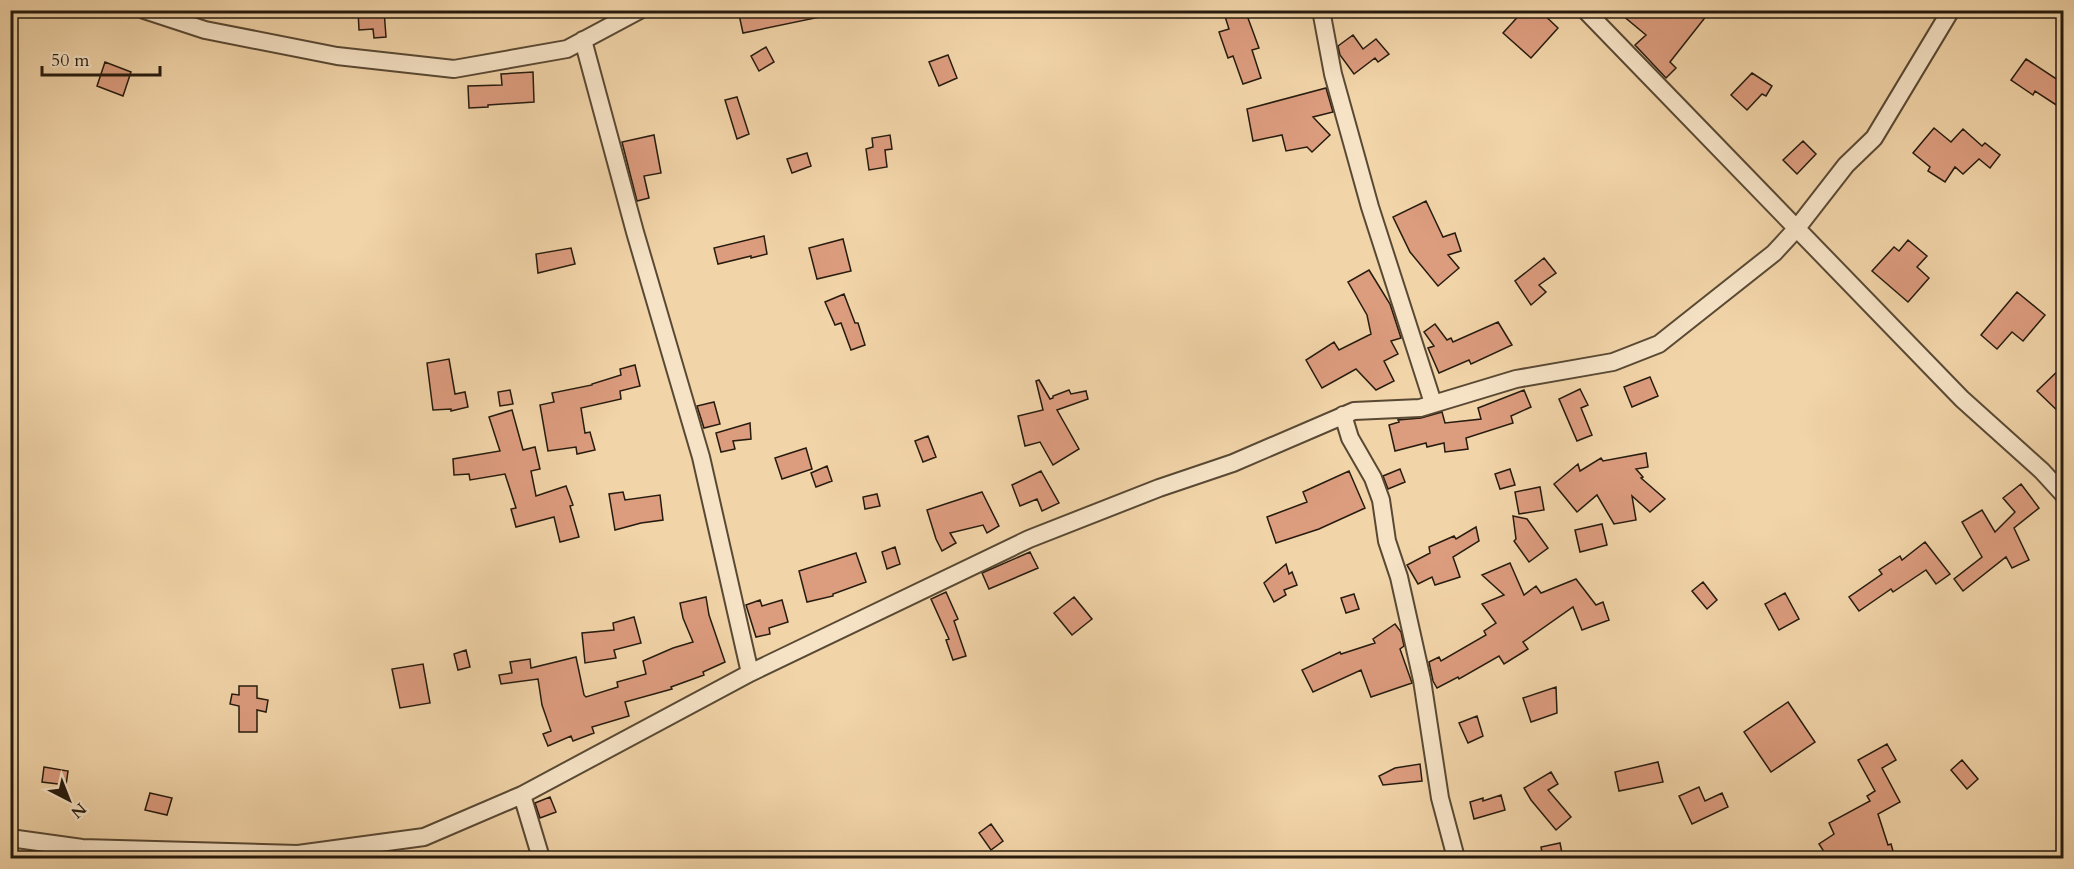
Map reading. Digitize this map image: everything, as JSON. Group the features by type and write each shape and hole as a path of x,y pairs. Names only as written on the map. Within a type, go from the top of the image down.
{"street":[{"path":"144,10 205,30 337,56 454,69 567,49 640,10"},
{"path":"1321,10 1333,74 1370,207 1433,403"},
{"path":"1585,10 1962,399 2043,471 2064,495"},
{"path":"10,838 82,848 298,854 424,837 522,795 750,673 1029,539 1159,488 1233,462 1354,411 1420,408 1516,379 1613,362 1659,344 1774,253 1797,228 1846,165 1874,138 1951,10"},
{"path":"583,40 635,232 701,457 750,673"},
{"path":"1343,416 1350,438 1373,478 1381,500 1387,541 1399,577 1422,680 1440,798 1456,858"},
{"path":"522,795 541,858"}],"building":[{"path":"358,10 384,10 386,37 374,38 373,29 359,30"},
{"path":"738,10 824,10 825,16 743,33"},
{"path":"1223,10 1245,10 1259,48 1252,50 1261,78 1243,84 1233,56 1228,58 1219,32 1229,29"},
{"path":"1524,10 1539,10 1558,28 1531,58 1503,33"},
{"path":"1616,10 1678,10 1687,17 1691,10 1711,10 1670,62 1676,68 1666,78 1635,45 1646,35"},
{"path":"1353,35 1363,49 1376,39 1389,54 1378,62 1375,58 1354,74 1340,55 1338,46"},
{"path":"766,47 774,62 759,71 751,56"},
{"path":"948,55 957,78 939,86 929,62"},
{"path":"2026,59 2064,84 2064,110 2035,91 2033,95 2011,80"},
{"path":"105,62 131,72 123,96 97,86"},
{"path":"533,72 534,102 469,108 468,86 502,85 501,74"},
{"path":"1752,73 1772,86 1766,96 1762,94 1747,110 1731,95"},
{"path":"1326,88 1333,112 1313,117 1330,135 1312,152 1307,147 1286,151 1282,135 1253,141 1247,109"},
{"path":"737,97 749,134 737,139 725,100"},
{"path":"1934,128 1951,142 1963,129 1982,146 1985,143 2000,155 1990,168 1979,159 1963,174 1955,167 1945,182 1928,171 1930,167 1913,153"},
{"path":"654,135 661,173 644,176 649,198 637,201 622,142"},
{"path":"890,135 892,149 885,150 887,167 869,170 866,149 873,147 872,138"},
{"path":"1803,141 1816,154 1797,174 1783,160"},
{"path":"807,153 811,166 792,173 787,159"},
{"path":"1426,201 1443,237 1455,233 1461,251 1448,255 1459,268 1438,286 1410,252 1393,217"},
{"path":"764,236 767,254 718,264 714,248"},
{"path":"843,239 851,271 817,279 809,248"},
{"path":"1908,240 1927,256 1917,267 1929,278 1908,302 1872,271 1894,247 1899,251"},
{"path":"571,248 575,264 538,273 536,254"},
{"path":"1544,258 1556,273 1539,285 1546,292 1531,305 1515,281"},
{"path":"1369,270 1390,304 1401,338 1391,341 1398,354 1384,361 1394,381 1376,390 1356,369 1322,388 1306,360 1334,342 1339,350 1371,334 1367,315 1348,282"},
{"path":"2017,292 2045,315 2023,341 2012,332 1997,349 1981,335"},
{"path":"844,294 855,323 858,323 865,345 851,350 841,323 835,325 825,302"},
{"path":"1498,322 1512,345 1471,364 1469,360 1439,373 1428,348 1434,346 1424,332 1435,324 1447,340 1451,338 1453,342"},
{"path":"449,359 455,394 465,392 468,407 451,411 451,409 433,410 427,363"},
{"path":"635,365 640,386 620,391 621,399 581,408 585,433 590,432 595,450 577,454 576,447 548,451 540,405 554,402 552,393 592,385 621,375 620,369"},
{"path":"2064,365 2064,417 2037,391"},
{"path":"1650,377 1658,396 1632,407 1624,387"},
{"path":"1039,380 1050,399 1069,390 1071,394 1086,391 1088,399 1057,410 1079,449 1053,465 1040,442 1025,446 1018,416 1043,410 1036,381"},
{"path":"1580,389 1588,405 1581,408 1592,435 1577,441 1559,399"},
{"path":"510,390 513,404 500,406 498,392"},
{"path":"1524,390 1531,407 1511,416 1513,423 1466,438 1468,449 1445,452 1444,443 1427,447 1426,443 1395,451 1389,425 1399,422 1398,420 1421,418 1442,412 1445,423 1481,419 1478,408"},
{"path":"714,402 720,424 704,428 697,406"},
{"path":"512,410 523,450 535,447 540,469 531,471 536,496 566,486 573,505 570,506 579,537 560,542 554,517 516,527 511,509 516,508 505,474 470,480 469,474 454,475 453,459 500,451 489,417"},
{"path":"750,423 751,439 733,441 735,449 721,452 716,433"},
{"path":"928,436 936,457 923,462 915,441"},
{"path":"806,448 812,469 782,479 775,458"},
{"path":"1646,453 1648,467 1636,469 1643,477 1641,478 1665,499 1650,512 1632,496 1636,520 1614,524 1597,495 1577,512 1554,484 1578,464 1580,471 1601,458 1603,461"},
{"path":"827,466 832,481 816,487 811,473"},
{"path":"1400,469 1405,482 1388,489 1383,476"},
{"path":"1510,469 1515,485 1500,489 1495,474"},
{"path":"1041,471 1059,503 1042,511 1037,499 1020,506 1012,485"},
{"path":"1349,471 1365,508 1319,529 1276,543 1267,517 1307,502 1303,492"},
{"path":"2021,484 2039,508 2014,528 2029,560 2012,568 2006,557 1963,591 1954,579 1982,557 1962,522 1982,510 1995,532 2015,512 2003,498"},
{"path":"1540,487 1544,510 1519,514 1515,492"},
{"path":"623,492 625,500 660,495 663,520 615,530 609,494"},
{"path":"982,492 999,526 987,533 983,525 950,533 956,543 942,551 927,510"},
{"path":"877,494 880,506 865,509 863,497"},
{"path":"1513,516 1527,519 1548,548 1529,562 1514,541 1516,539"},
{"path":"1602,524 1607,545 1580,552 1575,530"},
{"path":"1476,527 1479,541 1453,557 1460,577 1435,585 1432,577 1418,584 1407,565 1430,553 1429,547 1454,536 1456,539"},
{"path":"1925,542 1950,574 1936,584 1926,570 1893,592 1891,589 1859,611 1849,597 1882,574 1879,570 1900,556 1902,560"},
{"path":"895,547 900,564 887,569 882,552"},
{"path":"1030,552 1038,568 989,589 982,573"},
{"path":"856,553 866,582 833,594 833,596 807,602 799,571"},
{"path":"1510,563 1524,595 1536,586 1541,593 1576,579 1596,605 1603,602 1609,620 1582,630 1573,607 1523,642 1528,649 1504,664 1499,656 1459,679 1458,677 1437,688 1429,662 1439,657 1441,661 1486,635 1484,631 1496,623 1482,604 1504,595 1482,575"},
{"path":"1286,564 1289,574 1292,572 1297,585 1284,590 1286,595 1274,602 1264,583"},
{"path":"1703,582 1717,600 1707,609 1692,591"},
{"path":"946,592 958,619 954,621 966,656 953,660 946,640 949,639 931,599"},
{"path":"1785,593 1799,619 1779,630 1765,604"},
{"path":"1354,594 1359,609 1346,613 1341,598"},
{"path":"706,597 709,615 725,662 703,672 704,675 671,687 672,689 625,702 629,716 592,727 594,733 573,741 571,736 548,746 543,734 551,731 542,705 538,679 501,684 499,675 512,673 510,662 530,659 531,668 576,657 586,697 618,687 617,682 646,674 643,661 693,642 683,618 680,603"},
{"path":"1074,597 1092,619 1072,635 1054,613"},
{"path":"760,600 762,606 782,600 788,622 769,628 770,634 756,637 746,605"},
{"path":"634,617 641,643 614,650 616,658 585,663 582,633 614,630 613,623"},
{"path":"1395,624 1401,632 1404,646 1400,649 1412,683 1371,697 1361,670 1313,692 1302,670 1340,652 1341,654 1375,643 1373,639"},
{"path":"466,650 470,667 458,670 454,654"},
{"path":"423,664 430,703 400,708 392,669"},
{"path":"239,686 257,686 257,698 268,700 266,712 257,710 257,732 239,732 239,706 230,704 232,694 239,695"},
{"path":"1556,687 1557,713 1531,722 1523,698"},
{"path":"1788,702 1815,742 1771,772 1744,732"},
{"path":"1477,716 1483,736 1468,743 1459,723"},
{"path":"1887,744 1896,760 1882,768 1900,802 1878,814 1888,845 1891,844 1895,858 1828,858 1819,844 1834,834 1829,823 1870,801 1867,796 1875,791 1858,760"},
{"path":"1962,760 1978,779 1967,789 1951,770"},
{"path":"1658,762 1663,782 1619,791 1615,772"},
{"path":"1420,764 1422,781 1383,785 1379,776 1395,768"},
{"path":"44,767 68,771 66,785 42,782"},
{"path":"1551,772 1558,784 1548,790 1571,817 1556,830 1524,788"},
{"path":"1699,787 1705,801 1722,793 1728,807 1692,824 1679,796"},
{"path":"150,793 172,798 167,815 145,810"},
{"path":"1501,795 1505,810 1474,819 1470,802 1483,798 1483,801"},
{"path":"550,797 556,812 540,818 535,803"},
{"path":"991,824 1003,841 991,850 979,833"},
{"path":"1560,843 1563,858 1543,858 1541,847"}]}
